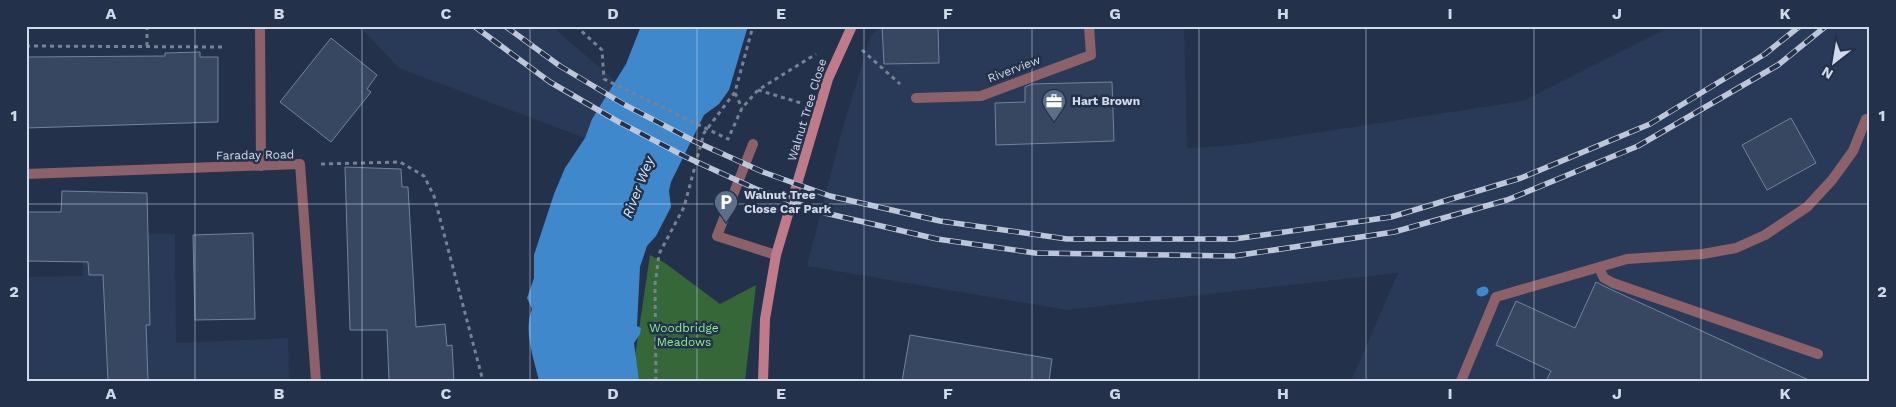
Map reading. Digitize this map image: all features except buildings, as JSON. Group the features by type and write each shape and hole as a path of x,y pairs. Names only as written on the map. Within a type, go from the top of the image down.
{"street":[{"path":"260,26 260,166"},
{"name":"Walnut Tree Close","path":"776,255 818,108 846,36 852,26"},
{"name":"Riverview","path":"916,98 981,96 1091,55 1090,26"},
{"path":"1461,381 1496,297 1627,260 1703,254 1728,250 1765,235 1808,207 1832,180 1853,151 1866,119"},
{"path":"753,144 717,236 776,255 765,319 763,381"},
{"name":"Faraday Road","path":"26,174 300,164 316,381"},
{"path":"1600,268 1604,278 1613,283 1818,354"}],"path":[{"path":"147,26 147,46"},
{"path":"576,26 602,50 604,79 728,138 742,108 758,90 846,36 916,98"},
{"path":"656,381 655,285 659,254 684,207 704,133 735,92 753,26"},
{"path":"26,46 225,47"},
{"path":"758,90 818,108"},
{"path":"735,92 742,108"},
{"path":"300,164 400,162 424,176 434,196 484,381"}],"shaded area":[{"path":"359,26 552,26 615,81 592,119 585,138 399,68"},
{"path":"881,26 1184,26 1187,148 1229,146 1523,101 1672,26 1870,26 1870,381 1351,381 1398,273 1067,310 807,266 841,134 871,35"},
{"path":"82,234 175,234 176,343 288,338 289,381 26,381 26,277 83,276"}],"green space":[{"name":"Woodbridge Meadows","path":"650,255 665,263 720,304 756,285 745,381 637,381 634,363"}],"water":[{"name":"River Wey","path":"641,26 748,26 729,90 719,104 704,115 671,182 669,191 671,207 656,236 647,246 640,267 637,326 641,328 640,334 634,343 639,381 539,381 530,345 529,327 532,309 527,298 534,278 534,255 554,194 565,168 585,138 592,119 626,64"}],"railway":[{"path":"474,26 550,82 617,121 686,157 756,189 825,213 937,239 1035,253 1234,256 1394,232 1507,200 1638,146 1778,65 1826,26"},
{"path":"505,26 560,66 625,105 694,141 763,172 830,196 940,221 1067,239 1234,239 1391,217 1521,178 1650,124 1765,54 1800,26"}],"place":[{"name":"Hart Brown","path":"1054,122"},
{"name":"Walnut Tree Close Car Park","path":"726,223"}]}
